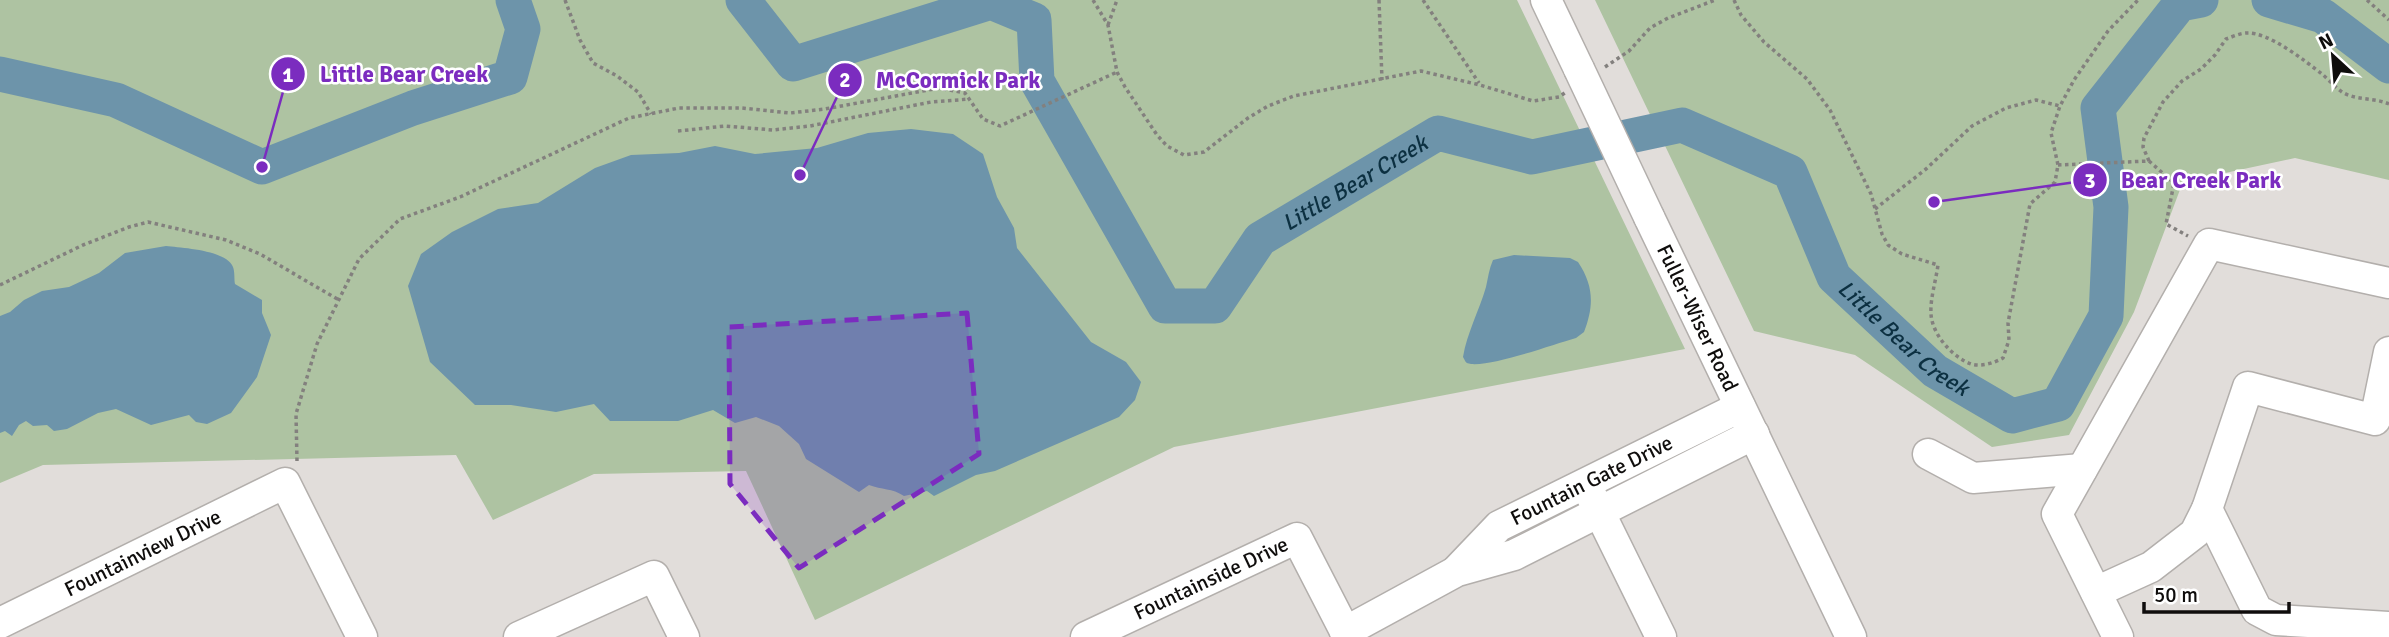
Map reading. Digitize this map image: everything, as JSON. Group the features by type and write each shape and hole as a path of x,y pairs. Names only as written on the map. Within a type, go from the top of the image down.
{"street":[{"name":"Fuller-Wiser Road","path":"1546,0 1851,637"},
{"path":"2118,637 2057,514 2209,244 2389,283"},
{"path":"2096,592 2151,567 2195,533 2207,509 2248,387 2375,420 2389,352"},
{"name":"Fountain Gate Drive","path":"1457,571 1499,526 1740,407"},
{"name":"Fountain Gate Drive","path":"1347,635 1457,571 1514,555 1754,434"},
{"path":"1928,454 1973,478 2082,469"},
{"path":"1585,482 1661,637"},
{"path":"285,483 362,637"},
{"name":"Fountainview Drive","path":"0,623 285,483"},
{"path":"2207,509 2257,610 2276,620 2389,627"},
{"name":"Fountainside Drive","path":"1086,637 1297,538 1347,635"},
{"path":"519,637 654,576 684,637"}],"path":[{"path":"565,0 580,40 593,63 638,92 650,114"},
{"path":"1093,0 1108,25 1117,72 1157,135 1167,146 1184,155 1204,152 1248,118 1268,106 1294,96 1421,71 1533,101 1559,97 1581,77 1629,51 1650,28 1715,0"},
{"path":"1108,25 1117,0"},
{"path":"1379,0 1382,79"},
{"path":"1423,0 1480,85"},
{"path":"1734,0 1741,15 1764,41 1807,79 1822,98 1871,194 1882,234 1888,245 1902,254 1938,265 1930,312 1933,325 1957,356 1973,365 1993,363 2003,358 2009,340 2008,323 2030,204 2055,182 2058,165 2051,133 2060,106 2074,80 2108,31 2138,0"},
{"path":"2367,0 2389,20"},
{"path":"2209,244 2191,238 2166,224 2174,183 2149,161 2143,147 2144,138 2163,102 2182,81 2208,62 2226,39 2246,33 2262,35 2283,47 2354,99 2379,100 2389,104"},
{"path":"285,483 297,470 296,414 317,344 359,259 400,219 460,197 629,118 679,108 742,108 790,113 939,88 965,93 983,119 1000,126 1117,72"},
{"path":"678,131 725,126 774,130 810,126 931,102 970,99"},
{"path":"1875,209 1926,169 1972,126 2006,108 2036,100 2060,106"},
{"path":"2058,165 2149,161"},
{"path":"0,285 83,245 148,222 226,240 260,254 339,300"}],"highlighted area":[{"path":"967,313 979,454 799,568 730,484 729,327"}],"green space":[{"path":"0,0 1517,0 1685,349 1174,447 815,620 746,471 594,474 493,520 456,455 43,465 0,483"},
{"path":"1595,0 2389,0 2389,180 2295,158 2184,179 2134,312 2069,435 1992,447 1855,355 1754,331"}],"water":[{"path":"911,129 953,134 983,154 997,197 1014,228 1017,248 1091,342 1126,362 1141,382 1135,400 1119,417 995,471 976,475 934,496 927,491 904,496 869,485 859,492 806,459 799,444 779,426 756,417 735,423 713,410 678,421 610,421 594,404 556,412 511,405 475,405 430,362 408,286 421,254 452,232 498,209 538,203 595,168 631,155 679,153 715,146 755,154 817,148 868,133"},
{"path":"166,246 203,251 222,257 233,267 235,284 262,300 262,313 271,335 257,377 231,413 207,424 196,422 189,415 151,425 116,409 98,413 67,429 54,431 47,425 33,426 26,421 19,425 12,436 5,431 0,433 0,316 42,291 69,287 99,273 125,253"},
{"path":"1514,255 1570,258 1578,262 1587,279 1591,296 1590,313 1584,332 1576,338 1508,358 1481,364 1468,363 1463,357 1465,348 1493,260"}],"waterway":[{"name":"Little Bear Creek","path":"0,74 116,100 262,167 413,108 510,77 523,29 513,0"},
{"name":"Little Bear Creek","path":"743,0 793,64 991,2 1034,20 1037,81 1165,306 1215,306 1260,239 1438,133 1532,157 1682,125 1790,172 1834,277 1935,371 2012,416 2058,404 2106,316 2111,207 2098,108 2180,4 2201,0"},
{"name":"Little Bear Creek","path":"2269,0 2323,16 2389,66"}],"place":[{"name":"Little Bear Creek","path":"262,167"},
{"name":"McCormick Park","path":"800,175"},
{"name":"Bear Creek Park","path":"1934,202"}]}
